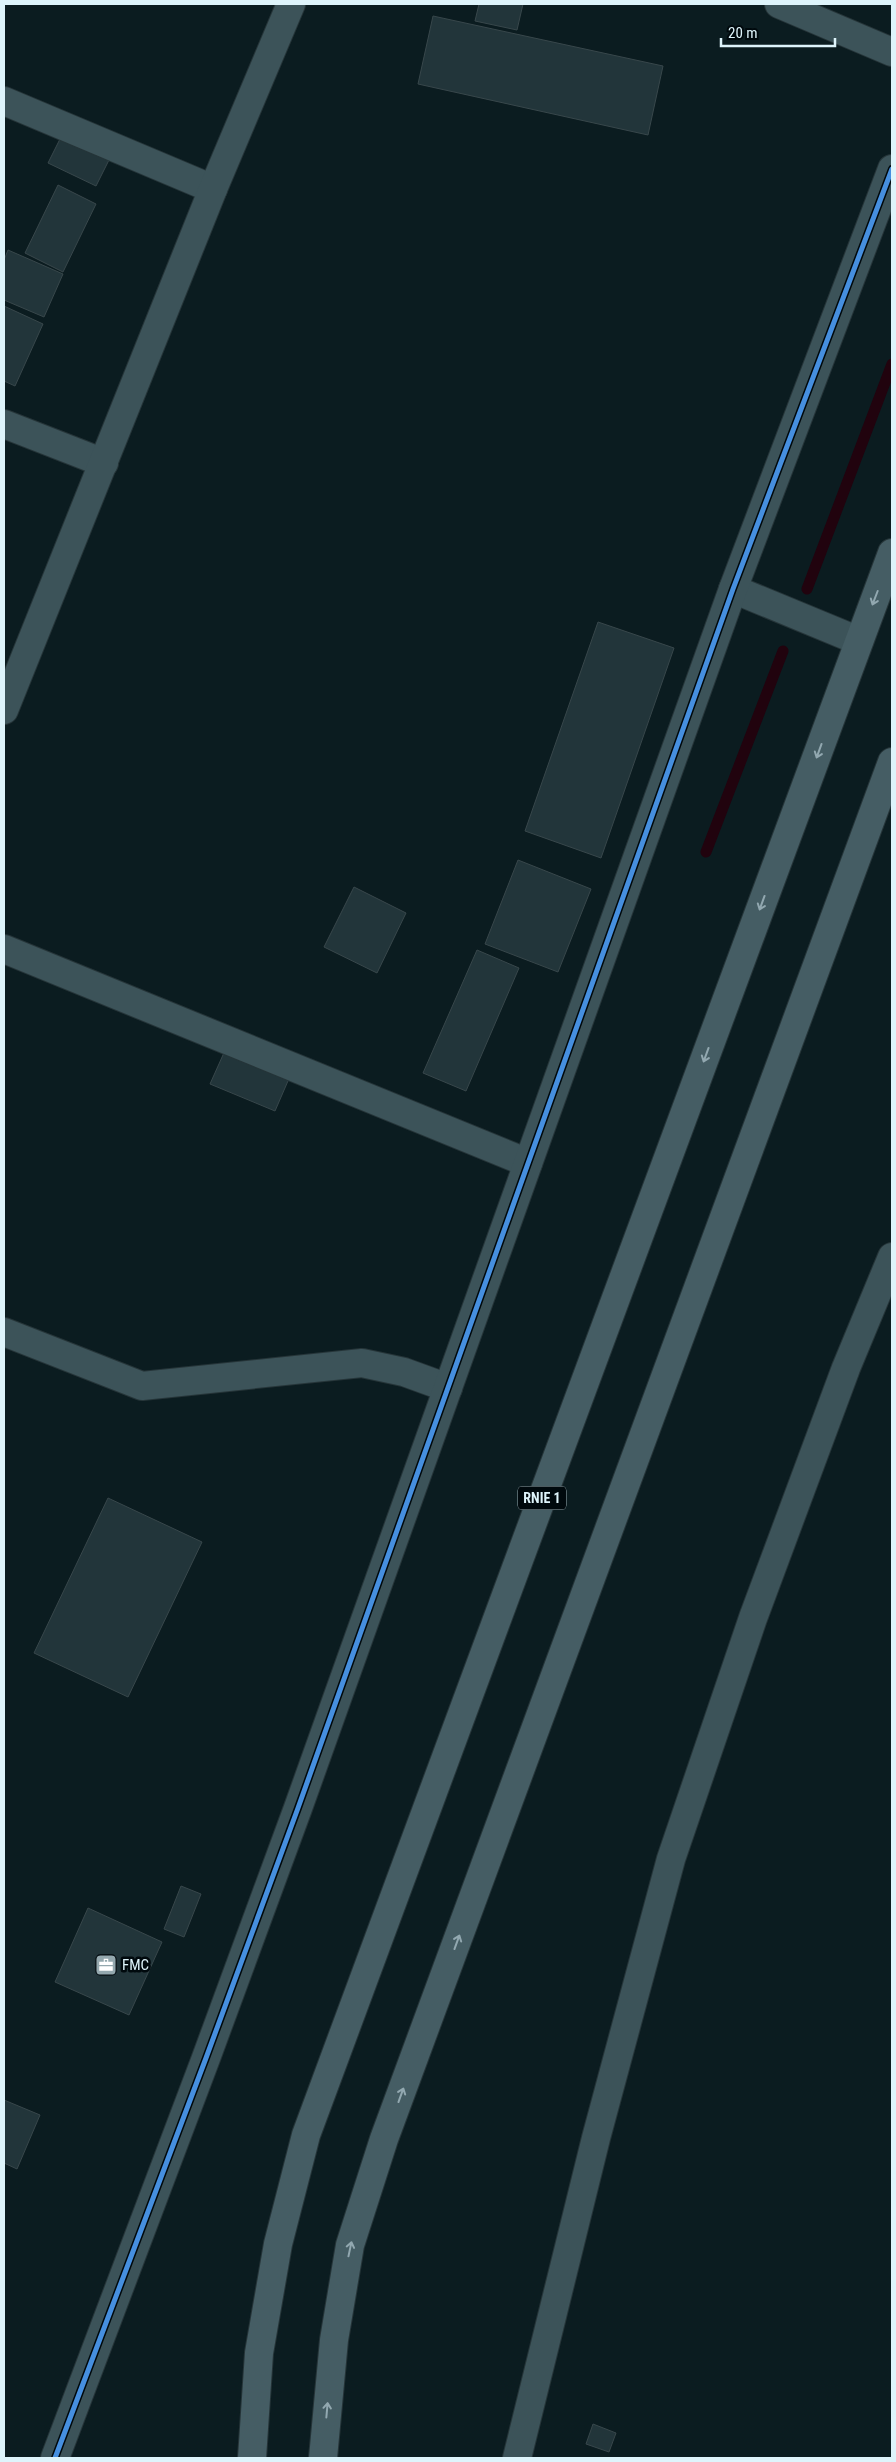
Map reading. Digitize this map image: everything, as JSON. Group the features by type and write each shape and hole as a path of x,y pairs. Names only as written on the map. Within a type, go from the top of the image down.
{"highway":[{"name":"RNIE 1","path":"252,2458 261,2344 278,2244 306,2135 892,553"},
{"path":"323,2458 334,2340 350,2245 384,2139 892,762"}],"street":[{"path":"4,710 213,189 291,4"},
{"path":"779,4 892,52"},
{"path":"4,101 213,189"},
{"path":"55,2458 206,2058 733,590 892,169"},
{"path":"4,424 104,463"},
{"path":"733,590 859,641"},
{"path":"4,949 528,1163"},
{"path":"517,2458 596,2138 671,1859 752,1618 846,1368 892,1257"},
{"path":"4,1332 142,1386 362,1363 404,1372 448,1388"}],"building":[{"path":"479,4 523,4 517,30 475,21"},
{"path":"433,16 663,66 648,135 418,84"},
{"path":"68,123 116,146 96,186 48,163"},
{"path":"58,185 96,204 63,272 25,253"},
{"path":"8,250 63,274 44,317 4,300 4,260"},
{"path":"4,306 43,324 15,386 4,381"},
{"path":"598,622 674,648 601,858 525,831"},
{"path":"518,860 591,889 558,972 485,944"},
{"path":"354,887 406,913 377,973 324,947"},
{"path":"477,950 519,968 466,1091 423,1073"},
{"path":"227,1046 291,1074 275,1111 210,1084"},
{"path":"108,1498 202,1542 128,1697 34,1653"},
{"path":"181,1886 201,1894 184,1937 164,1929"},
{"path":"88,1908 162,1942 129,2015 55,1982"},
{"path":"4,2100 40,2115 17,2169 4,2163"},
{"path":"593,2424 616,2433 609,2452 586,2444"}],"waterway":[{"path":"807,589 892,364"},
{"path":"706,852 783,651"}],"cycle path":[{"path":"55,2458 298,1808 733,589 892,169"}],"place":[{"name":"FMC","path":"106,1965"}]}
